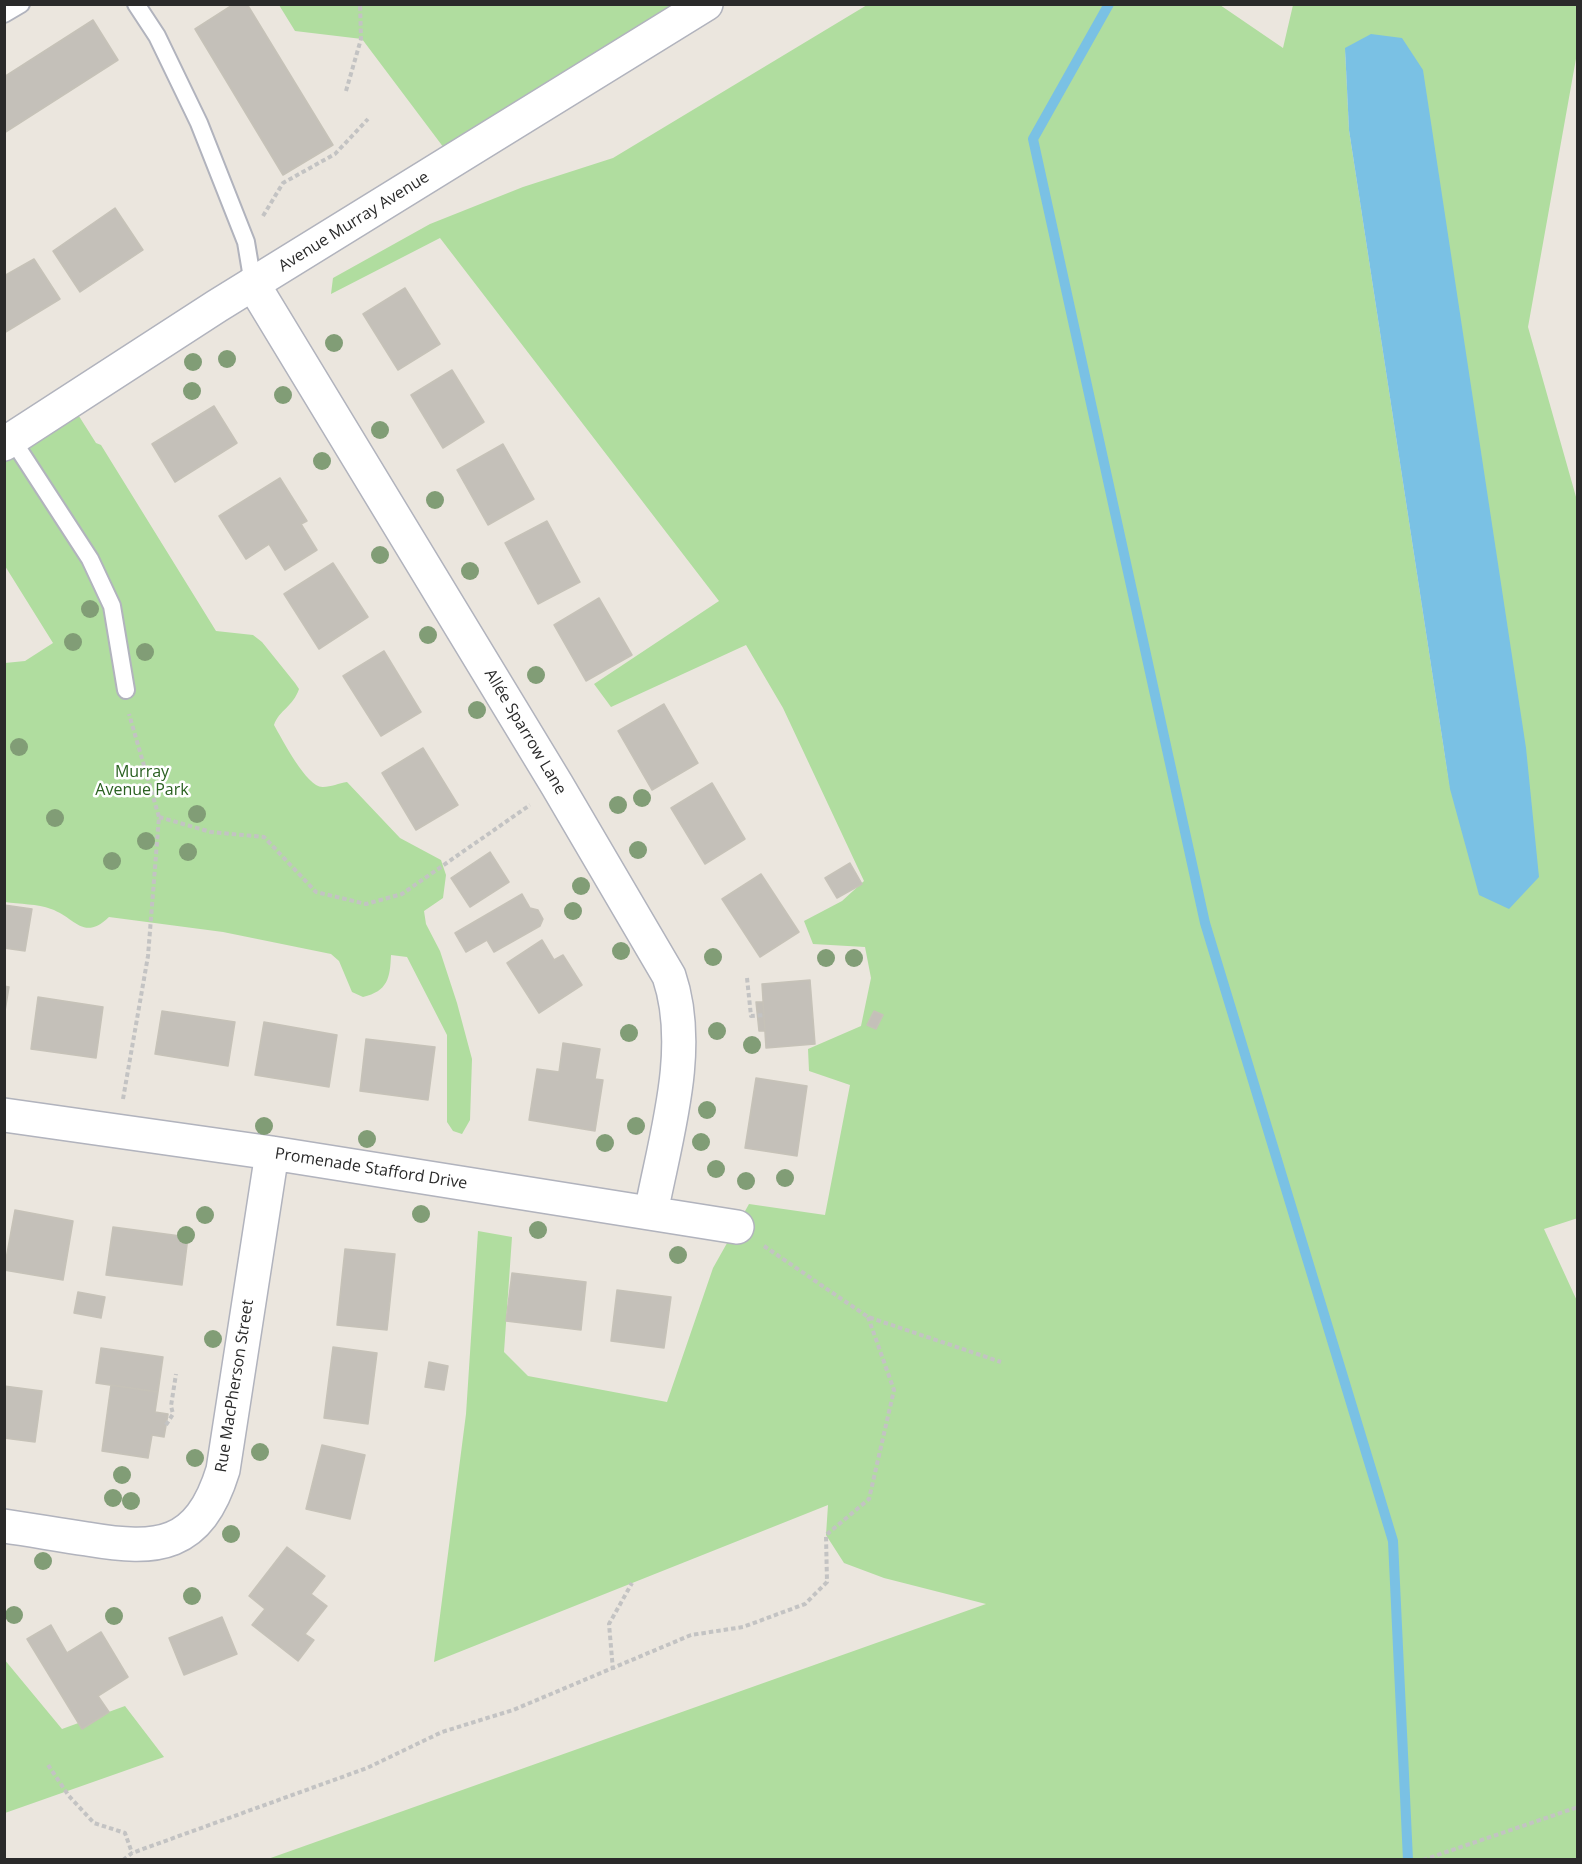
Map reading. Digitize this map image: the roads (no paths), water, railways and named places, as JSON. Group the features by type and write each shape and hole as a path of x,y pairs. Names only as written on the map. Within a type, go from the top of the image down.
{"street":[{"name":"Avenue Murray Avenue","path":"8,441 253,284 706,4"},
{"name":"Allée Sparrow Lane","path":"253,284 658,954 677,999 680,1027 678,1066 651,1213"},
{"name":"Promenade Stafford Drive","path":"4,1115 272,1153 736,1227"},
{"name":"Rue MacPherson Street","path":"4,1526 130,1546 156,1545 181,1534 201,1518 215,1495 223,1470 272,1153"}],"lane":[{"path":"4,14 21,4"},
{"path":"135,4 157,36 199,123 246,242 253,284"},
{"path":"8,441 90,559 112,606 126,690"}],"water":[{"path":"1371,34 1402,38 1423,70 1526,748 1539,877 1509,909 1479,895 1450,789 1349,130 1345,48"}],"waterway":[{"path":"1109,4 1033,139 1205,923 1393,1541 1408,1860"}],"park label":[{"name":"Murray Avenue Park","path":"142,781"}]}
